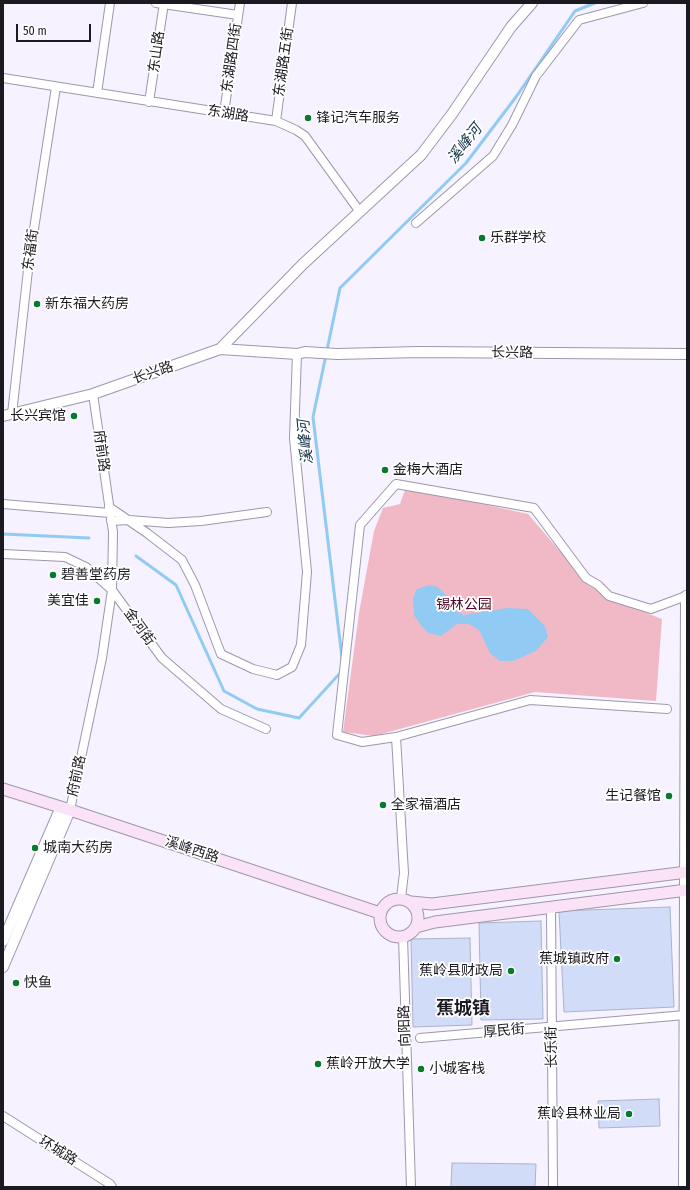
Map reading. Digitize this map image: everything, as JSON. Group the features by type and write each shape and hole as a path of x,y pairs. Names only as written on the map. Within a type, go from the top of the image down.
{"main road":[{"name":"溪峰西路","path":"3,789 66,808 380,913"},
{"path":"406,900 415,906 419,916 416,927 413,932 403,937 392,936 383,929 379,919 380,913 385,904 390,900 406,900 432,904 687,872"},
{"path":"416,927 436,922 687,890"}],"street":[{"path":"97,94 110,3"},
{"path":"161,3 238,15"},
{"name":"东山路","path":"150,102 161,3"},
{"name":"东湖路四街","path":"224,113 240,3"},
{"name":"东湖路五街","path":"276,122 292,3"},
{"path":"220,349 303,264 421,155 452,114 511,27 532,3"},
{"path":"416,223 493,156 512,125 536,76 579,20 643,3"},
{"name":"东湖路","path":"3,78 276,122 296,130 305,136 360,212"},
{"name":"东福街","path":"7,415 56,87"},
{"name":"长兴路","path":"7,415 93,394 220,349 337,354 420,352 687,354"},
{"path":"110,514 129,520 182,560 195,585 221,654 253,669 278,675 292,667 301,646 306,572 294,438 301,353"},
{"name":"府前路","path":"3,967 66,808 102,658 112,590 112,532 93,394"},
{"path":"667,709 530,700 396,737 362,742 337,735 360,525 396,484 534,508 586,578 598,585 609,596 651,609 686,596 684,1187"},
{"path":"3,504 110,514 129,520 168,523 201,521 267,512"},
{"name":"金河街","path":"3,554 65,557 86,567 112,590 162,658 221,709 266,729"},
{"path":"396,737 406,900"},
{"name":"府前路","path":"3,941 66,808"},
{"name":"长乐街","path":"551,907 553,1187"},
{"name":"向阳路","path":"403,937 411,1187"},
{"name":"厚民街","path":"420,1038 685,1015"},
{"name":"环城路","path":"3,1116 110,1184 112,1187"}],"green space":[{"name":"锡林公园","path":"406,487 528,514 590,586 613,600 662,619 656,701 535,692 374,736 343,732 359,613 374,531 383,508 400,504"}],"water":[{"path":"429,585 438,587 448,597 453,609 464,615 507,608 528,609 545,626 548,637 536,651 513,661 500,661 490,653 479,630 469,624 457,624 441,636 428,633 414,615 413,598 417,589"}],"building":[{"name":"蕉城镇政府","path":"670,907 674,1007 564,1012 559,911"},
{"name":"蕉岭县财政局","path":"541,921 543,1019 481,1020 479,923"},
{"path":"470,938 472,1025 413,1027 411,939"},
{"name":"蕉岭县林业局","path":"659,1099 660,1126 599,1128 598,1101"},
{"path":"452,1163 536,1164 535,1187 451,1187"}],"waterway":[{"name":"溪峰河","path":"342,658 313,417 340,288 466,163 516,97 575,11 595,3"},
{"name":"溪峰河","path":"3,534 89,538"},
{"name":"溪峰河","path":"136,556 176,585 224,691 257,709 299,718 342,671"}],"place":[{"name":"锋记汽车服务","path":"308,118"},
{"name":"乐群学校","path":"482,238"},
{"name":"新东福大药房","path":"37,304"},
{"name":"长兴宾馆","path":"74,416"},
{"name":"金梅大酒店","path":"385,470"},
{"name":"碧善堂药房","path":"53,575"},
{"name":"美宜佳","path":"97,601"},
{"name":"生记餐馆","path":"669,796"},
{"name":"全家福酒店","path":"383,805"},
{"name":"城南大药房","path":"35,848"},
{"name":"蕉城镇政府","path":"617,959"},
{"name":"蕉岭县财政局","path":"511,971"},
{"name":"快鱼","path":"16,983"},
{"name":"蕉岭开放大学","path":"318,1064"},
{"name":"小城客栈","path":"421,1069"},
{"name":"蕉岭县林业局","path":"629,1114"}],"district":[{"name":"蕉城镇","path":"463,1009"}]}
